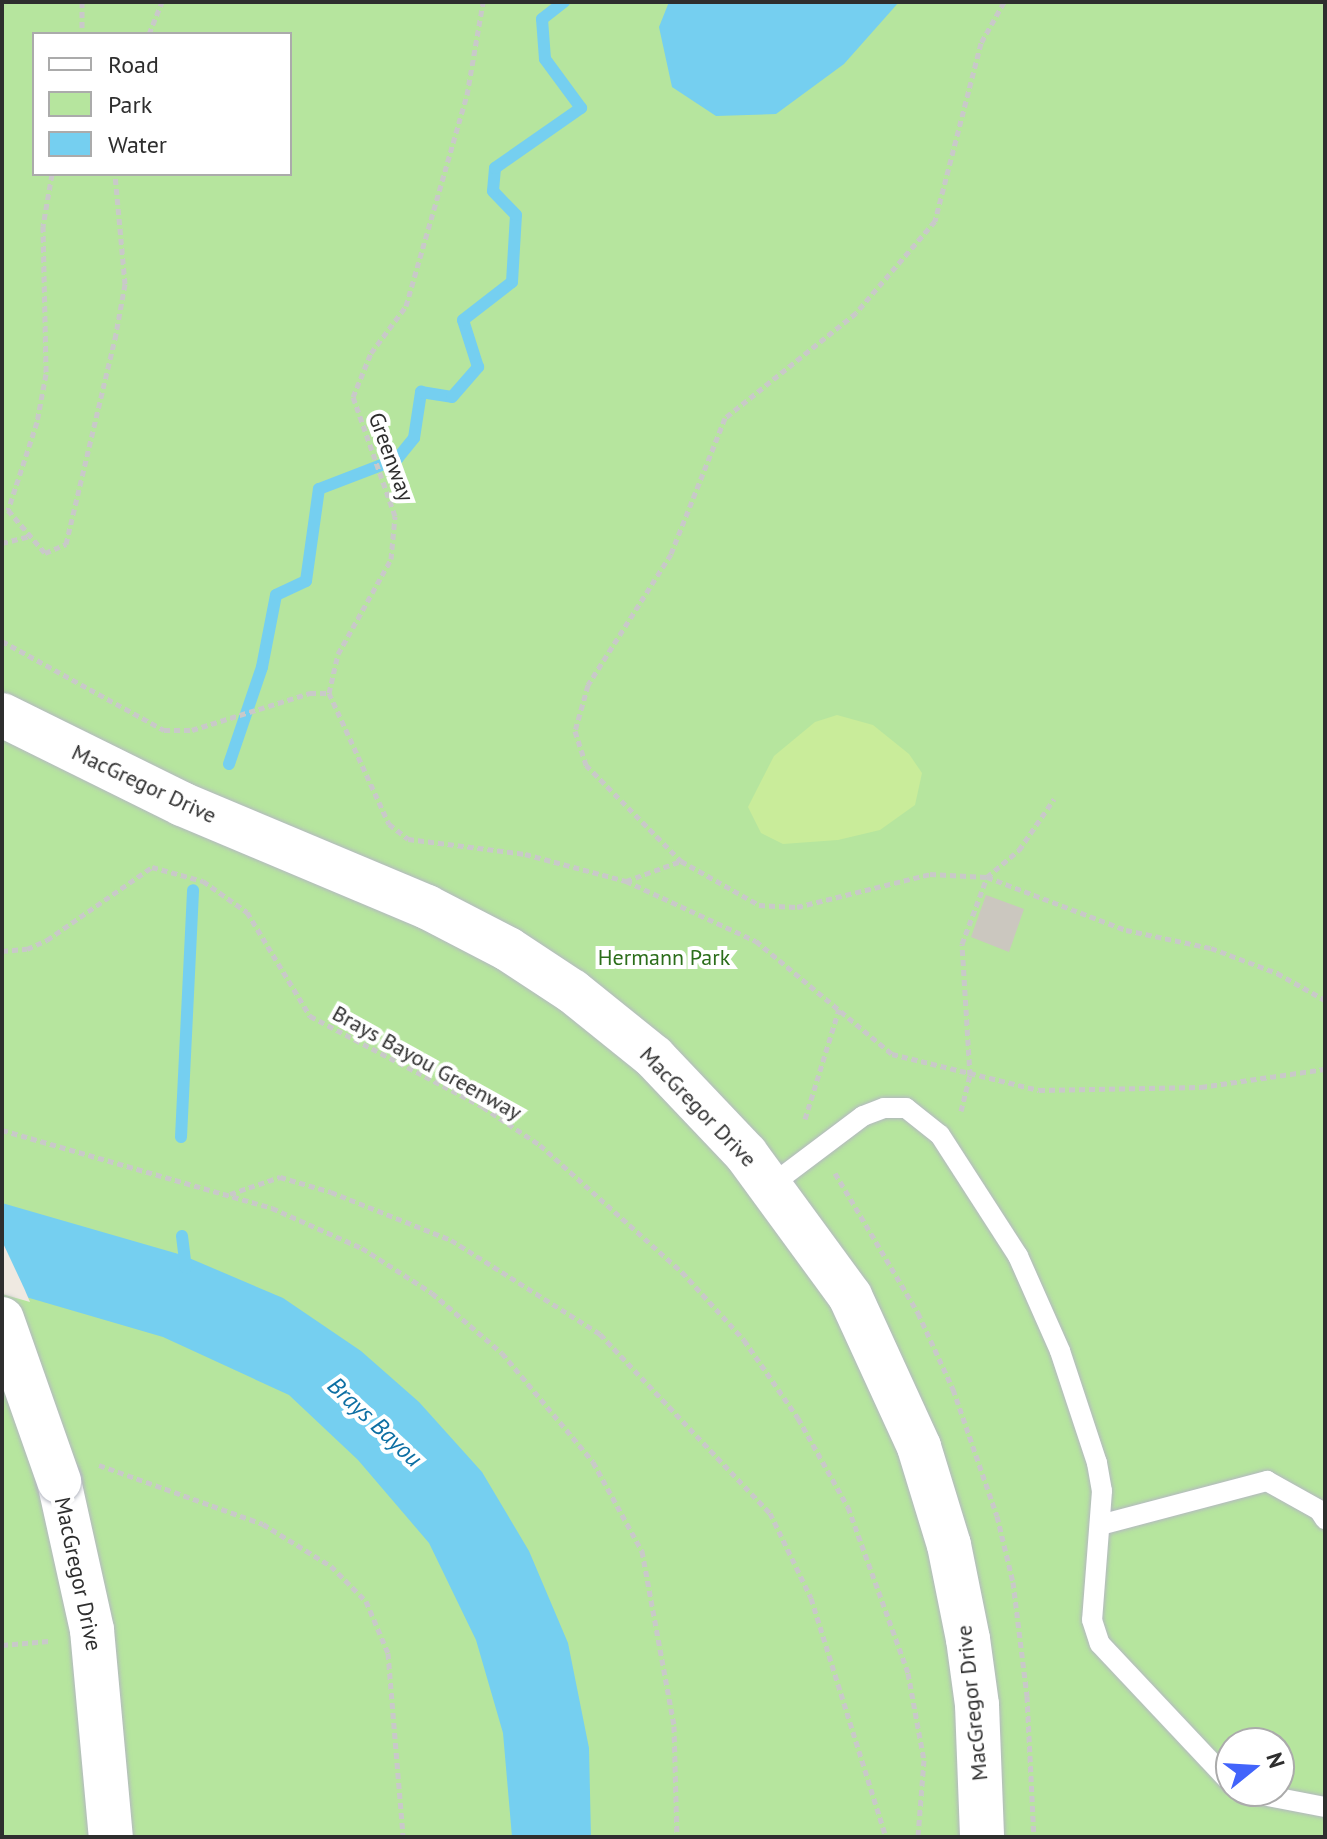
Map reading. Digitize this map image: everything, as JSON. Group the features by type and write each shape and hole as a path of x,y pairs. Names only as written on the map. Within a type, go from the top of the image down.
{"main road":[{"name":"MacGregor Drive","path":"2,715 182,804 427,907 508,949 654,1057 770,1186 850,1296 919,1447 949,1545 968,1639 980,1756 982,1837"},
{"name":"MacGregor Drive","path":"2,1319 76,1472 111,1837"}],"lane":[{"path":"770,1186 863,1116 884,1108 906,1108 940,1135 1018,1256 1060,1351 1097,1463 1102,1491 1092,1597 1100,1644 1215,1766"},
{"path":"1100,1525 1267,1481 1319,1510 1325,1519"},
{"path":"1295,1801 1325,1807"}],"path":[{"path":"82,2 82,32"},
{"path":"150,32 162,2"},
{"name":"Greenway","path":"329,693 338,654 391,559 395,516 353,397 371,353 406,306 467,95 483,2"},
{"path":"1004,2 981,43 935,221 856,313 725,418 671,554 588,685 575,731 586,765 681,861 724,889 771,905 797,907 921,875 987,877 1126,930 1211,948 1277,973 1325,1000"},
{"path":"52,176 43,226 46,374 37,422 8,510 45,553 66,544 115,339 125,284 115,176"},
{"path":"2,543 31,536"},
{"path":"2,641 164,730 192,730 310,693 329,693 389,824 408,839 525,854 626,881 756,941 892,1054 1039,1090 1201,1087 1325,1069"},
{"path":"940,1135 963,1109 970,1075 962,944 987,877 1019,850 1054,799"},
{"path":"626,881 681,861"},
{"name":"Brays Bayou Greenway","path":"2,951 27,949 47,940 152,867 203,881 247,912 310,1016 483,1107 540,1145 682,1272 744,1340 798,1418 848,1507 908,1673 924,1760 918,1837"},
{"path":"805,1122 839,1009"},
{"path":"2,1130 272,1208 362,1248 432,1293 502,1353 593,1462 642,1551 659,1626 674,1726 677,1837"},
{"path":"832,1168 918,1313 953,1389 997,1516 1013,1582 1024,1670 1034,1837"},
{"path":"228,1195 280,1177 331,1192 451,1240 600,1334 770,1513 811,1598 886,1837"},
{"path":"76,1472 263,1524 331,1566 366,1601 388,1653 403,1837"},
{"path":"2,1645 57,1640"}],"green space":[{"name":"Hermann Park","path":"2,2 1325,2 1325,1837 2,1837"},
{"path":"837,715 873,725 909,754 922,773 915,805 880,830 838,840 783,844 761,833 748,807 774,756 815,722"}],"water":[{"path":"669,2 899,2 844,64 776,114 716,116 672,87 659,27"},
{"name":"Brays Bayou","path":"2,1203 182,1255 283,1298 361,1351 419,1402 482,1472 529,1551 568,1643 589,1748 591,1837 512,1837 503,1733 476,1640 429,1543 358,1460 289,1395 163,1337 2,1290"}],"pier":[{"path":"2,1241 24,1288 30,1302 2,1294"}],"building":[{"path":"986,895 1024,909 1009,952 971,937"}],"waterway":[{"path":"229,764 262,667 276,595 306,581 319,489 397,459 414,438 421,392 452,397 478,367 463,320 512,282 516,215 493,191 495,168 581,108 545,59 542,19 564,2"},
{"path":"181,1137 193,890"},
{"path":"182,1236 186,1268"}]}
